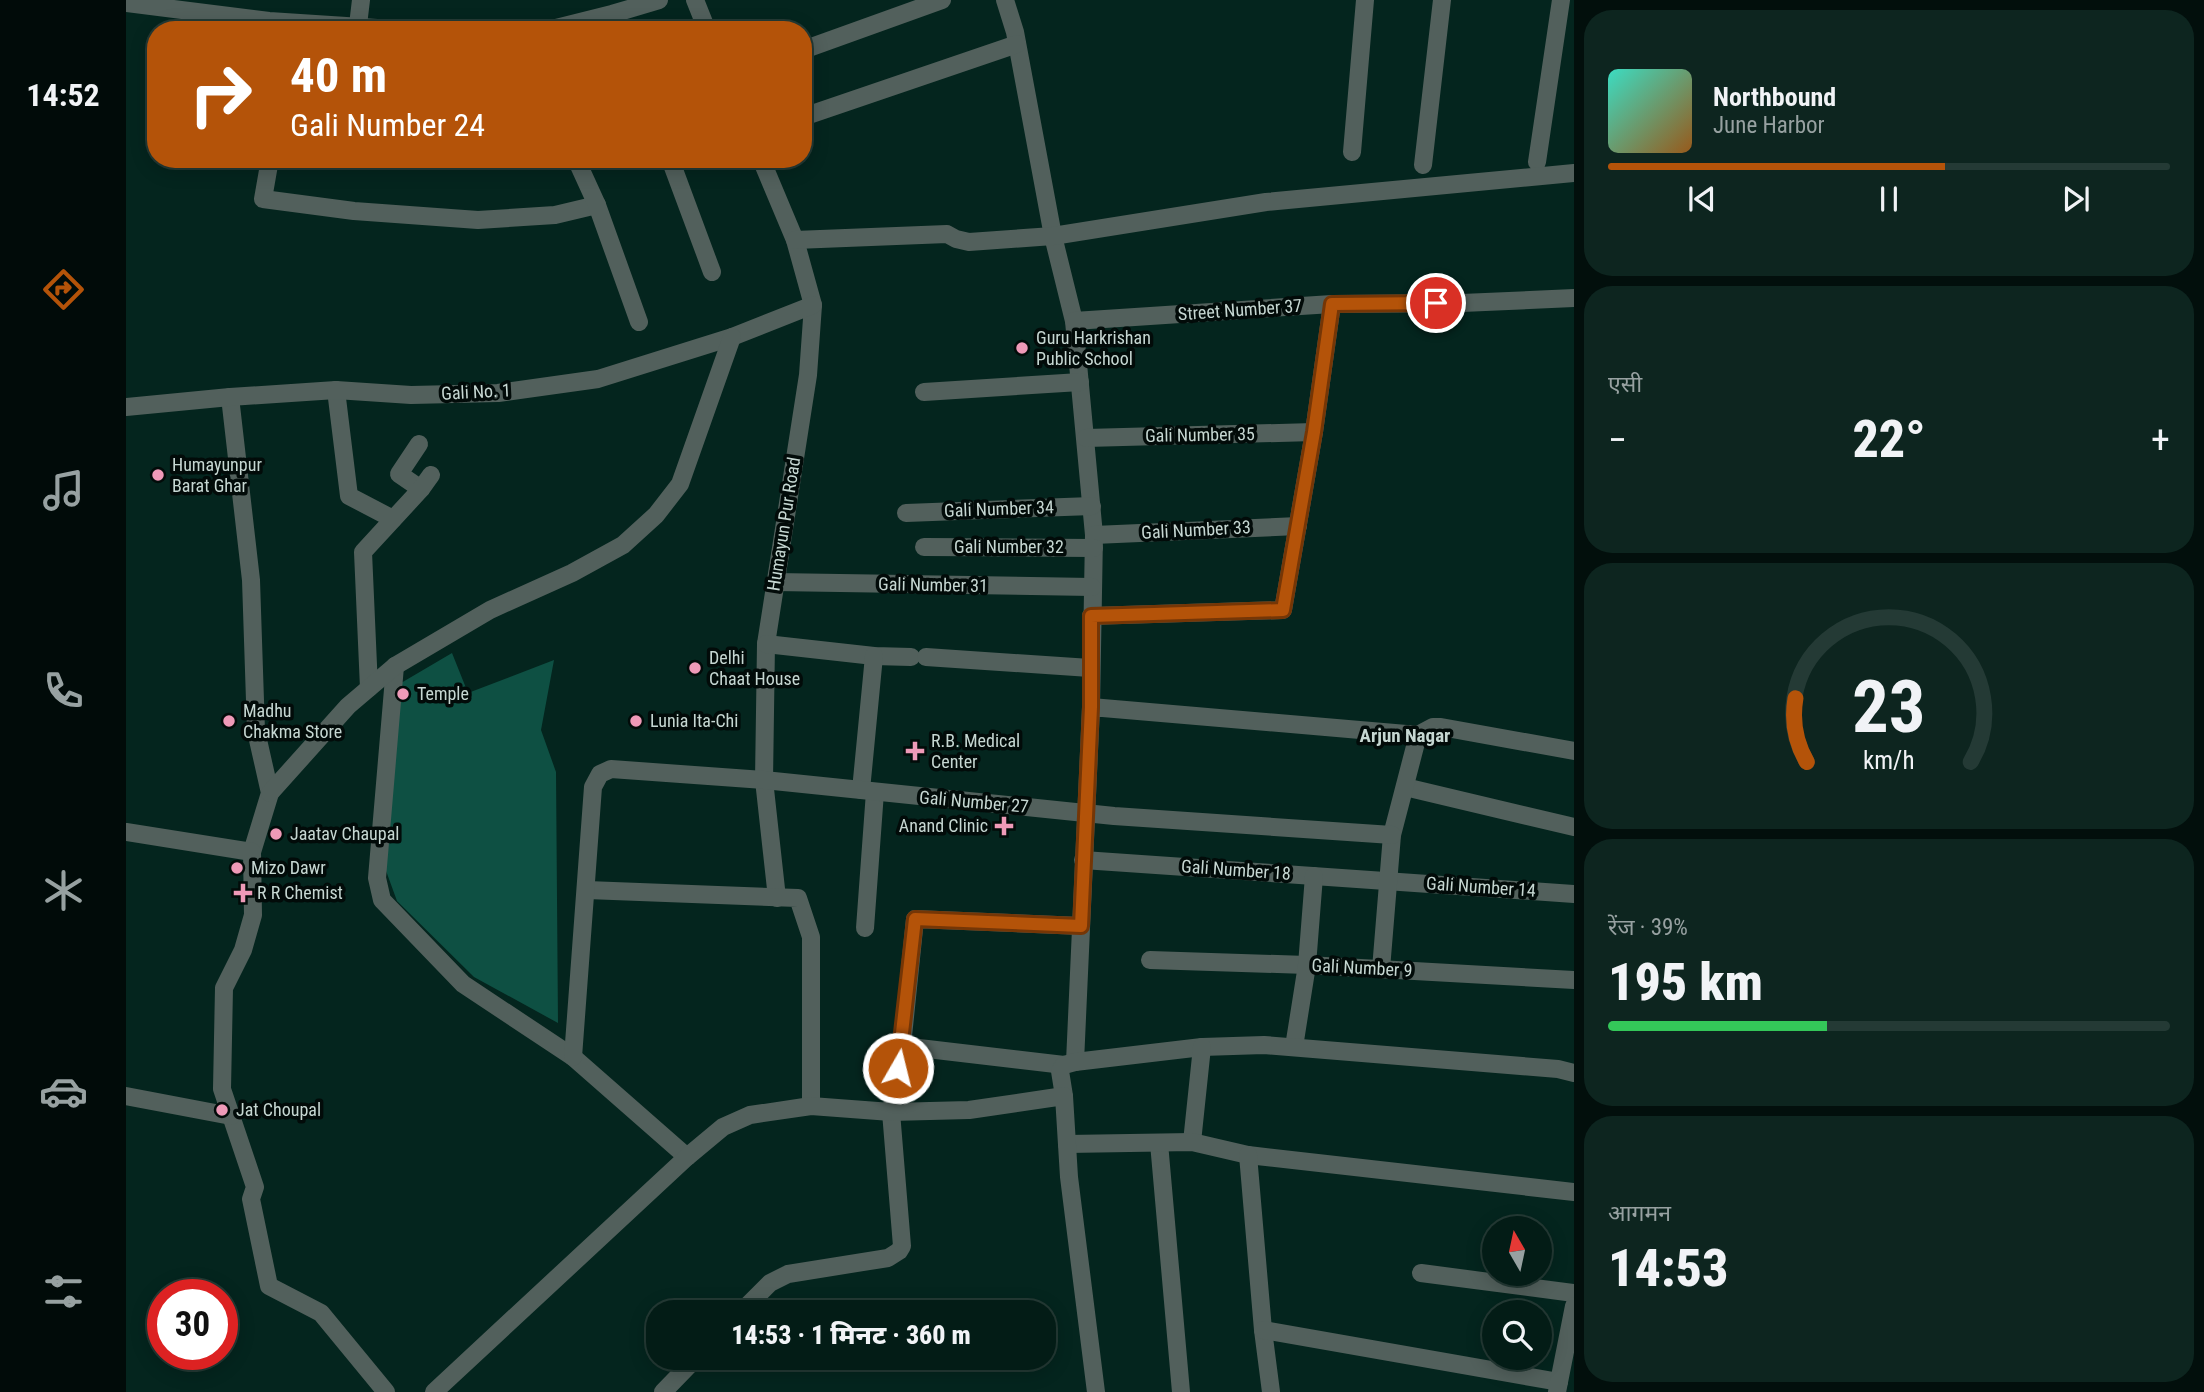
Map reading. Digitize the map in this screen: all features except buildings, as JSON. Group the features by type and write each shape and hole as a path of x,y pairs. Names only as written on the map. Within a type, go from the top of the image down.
{"street":[{"path":"358,21 361,0"},
{"path":"617,21 659,0"},
{"path":"695,0 703,21"},
{"path":"812,47 942,0"},
{"path":"1005,0 1017,44 1053,236 1074,321 1092,506 1094,541 1091,707 1081,926 1070,1063 1060,1071 1069,1177 1097,1392"},
{"path":"1352,152 1365,0"},
{"path":"1423,165 1442,0"},
{"path":"1537,162 1561,0"},
{"path":"127,7 238,21"},
{"path":"812,114 1017,44"},
{"path":"269,168 264,199 354,211 478,220 555,215 597,205"},
{"path":"580,168 597,205 639,322"},
{"path":"673,168 712,272"},
{"name":"Humayun Pur Road","path":"765,168 795,240 813,305 808,375 766,645 764,780 778,898"},
{"path":"795,240 947,234 969,242 1053,236 1266,202 1574,173"},
{"name":"Street Number 37","path":"1074,321 1145,318 1244,308 1574,298"},
{"path":"1091,616 1283,610 1314,432 1332,304"},
{"name":"Gali No. 1","path":"126,407 336,390 411,394 498,393 598,379 732,337 813,305"},
{"path":"386,1392 321,1313 269,1286 251,1199 255,1187 222,1089 224,988 243,950 253,915 252,852 270,793 348,706 395,666 490,610 572,573 623,545 656,515 680,484 732,337"},
{"path":"924,392 1080,382"},
{"path":"336,390 349,496 393,519"},
{"path":"230,397 251,580 256,732 270,793"},
{"name":"Gali Number 35","path":"1086,438 1314,432"},
{"path":"369,688 363,552 426,482 399,474 419,444"},
{"name":"Gali Number 34","path":"906,513 1092,506"},
{"name":"Gali Number 33","path":"1094,541 1298,526"},
{"name":"Gali Number 32","path":"924,547 1094,541"},
{"name":"Gali Number 31","path":"775,583 1092,587"},
{"path":"766,645 874,656 1090,668"},
{"path":"865,928 874,656"},
{"path":"395,666 377,878 382,900 463,984 573,1057 687,1157"},
{"path":"1091,707 1418,735 1433,727 1441,727 1574,751"},
{"path":"1381,970 1392,835 1418,735"},
{"name":"Gali Number 27","path":"587,890 593,787 600,774 611,769 764,780 1086,813 1392,835"},
{"path":"1405,786 1574,827"},
{"path":"126,832 252,852"},
{"name":"Gali Number 18","path":"1083,860 1389,881"},
{"path":"1294,1047 1307,965 1314,876"},
{"name":"Gali Number 14","path":"1389,881 1574,894"},
{"path":"573,1057 587,890 798,898 811,937 811,1106"},
{"path":"753,1300 771,1283 788,1273 888,1258 902,1246 891,1112 902,1046 915,919 1081,926"},
{"name":"Gali Number 9","path":"1150,960 1307,965 1574,980"},
{"path":"902,1046 1070,1063 1202,1047 1264,1045 1559,1069 1574,1073"},
{"path":"1192,1142 1202,1047"},
{"path":"126,1096 231,1116"},
{"path":"434,1392 687,1157 723,1127 750,1115 811,1106 891,1112 969,1110 1064,1096"},
{"path":"1067,1144 1192,1142 1248,1155 1574,1192"},
{"path":"1159,1143 1181,1392"},
{"path":"1248,1155 1271,1392"},
{"path":"1421,1273 1574,1293"},
{"path":"1263,1329 1558,1387 1574,1306"},
{"path":"663,1392 684,1370"}],"green space":[{"path":"452,653 468,693 554,660 541,730 556,772 558,1023 474,977 397,901 385,868 401,683"}],"place":[{"name":"Guru Harkrishan Public School","path":"1022,348"},
{"name":"Humayunpur Barat Ghar","path":"158,475"},
{"name":"Delhi Chaat House","path":"695,668"},
{"name":"Temple","path":"403,694"},
{"name":"Madhu Chakma Store","path":"229,721"},
{"name":"Lunia Ita-Chi","path":"636,721"},
{"name":"R.B. Medical Center","path":"915,751"},
{"name":"Anand Clinic","path":"1004,826"},
{"name":"Jaatav Chaupal","path":"276,834"},
{"name":"Mizo Dawr","path":"237,868"},
{"name":"R R Chemist","path":"243,893"},
{"name":"Jat Choupal","path":"222,1110"}],"district":[{"name":"Arjun Nagar","path":"1405,735"}],"route":[{"path":"898,1068 915,919 1081,926 1091,707 1091,616 1283,610 1314,432 1332,304 1436,303"}]}
